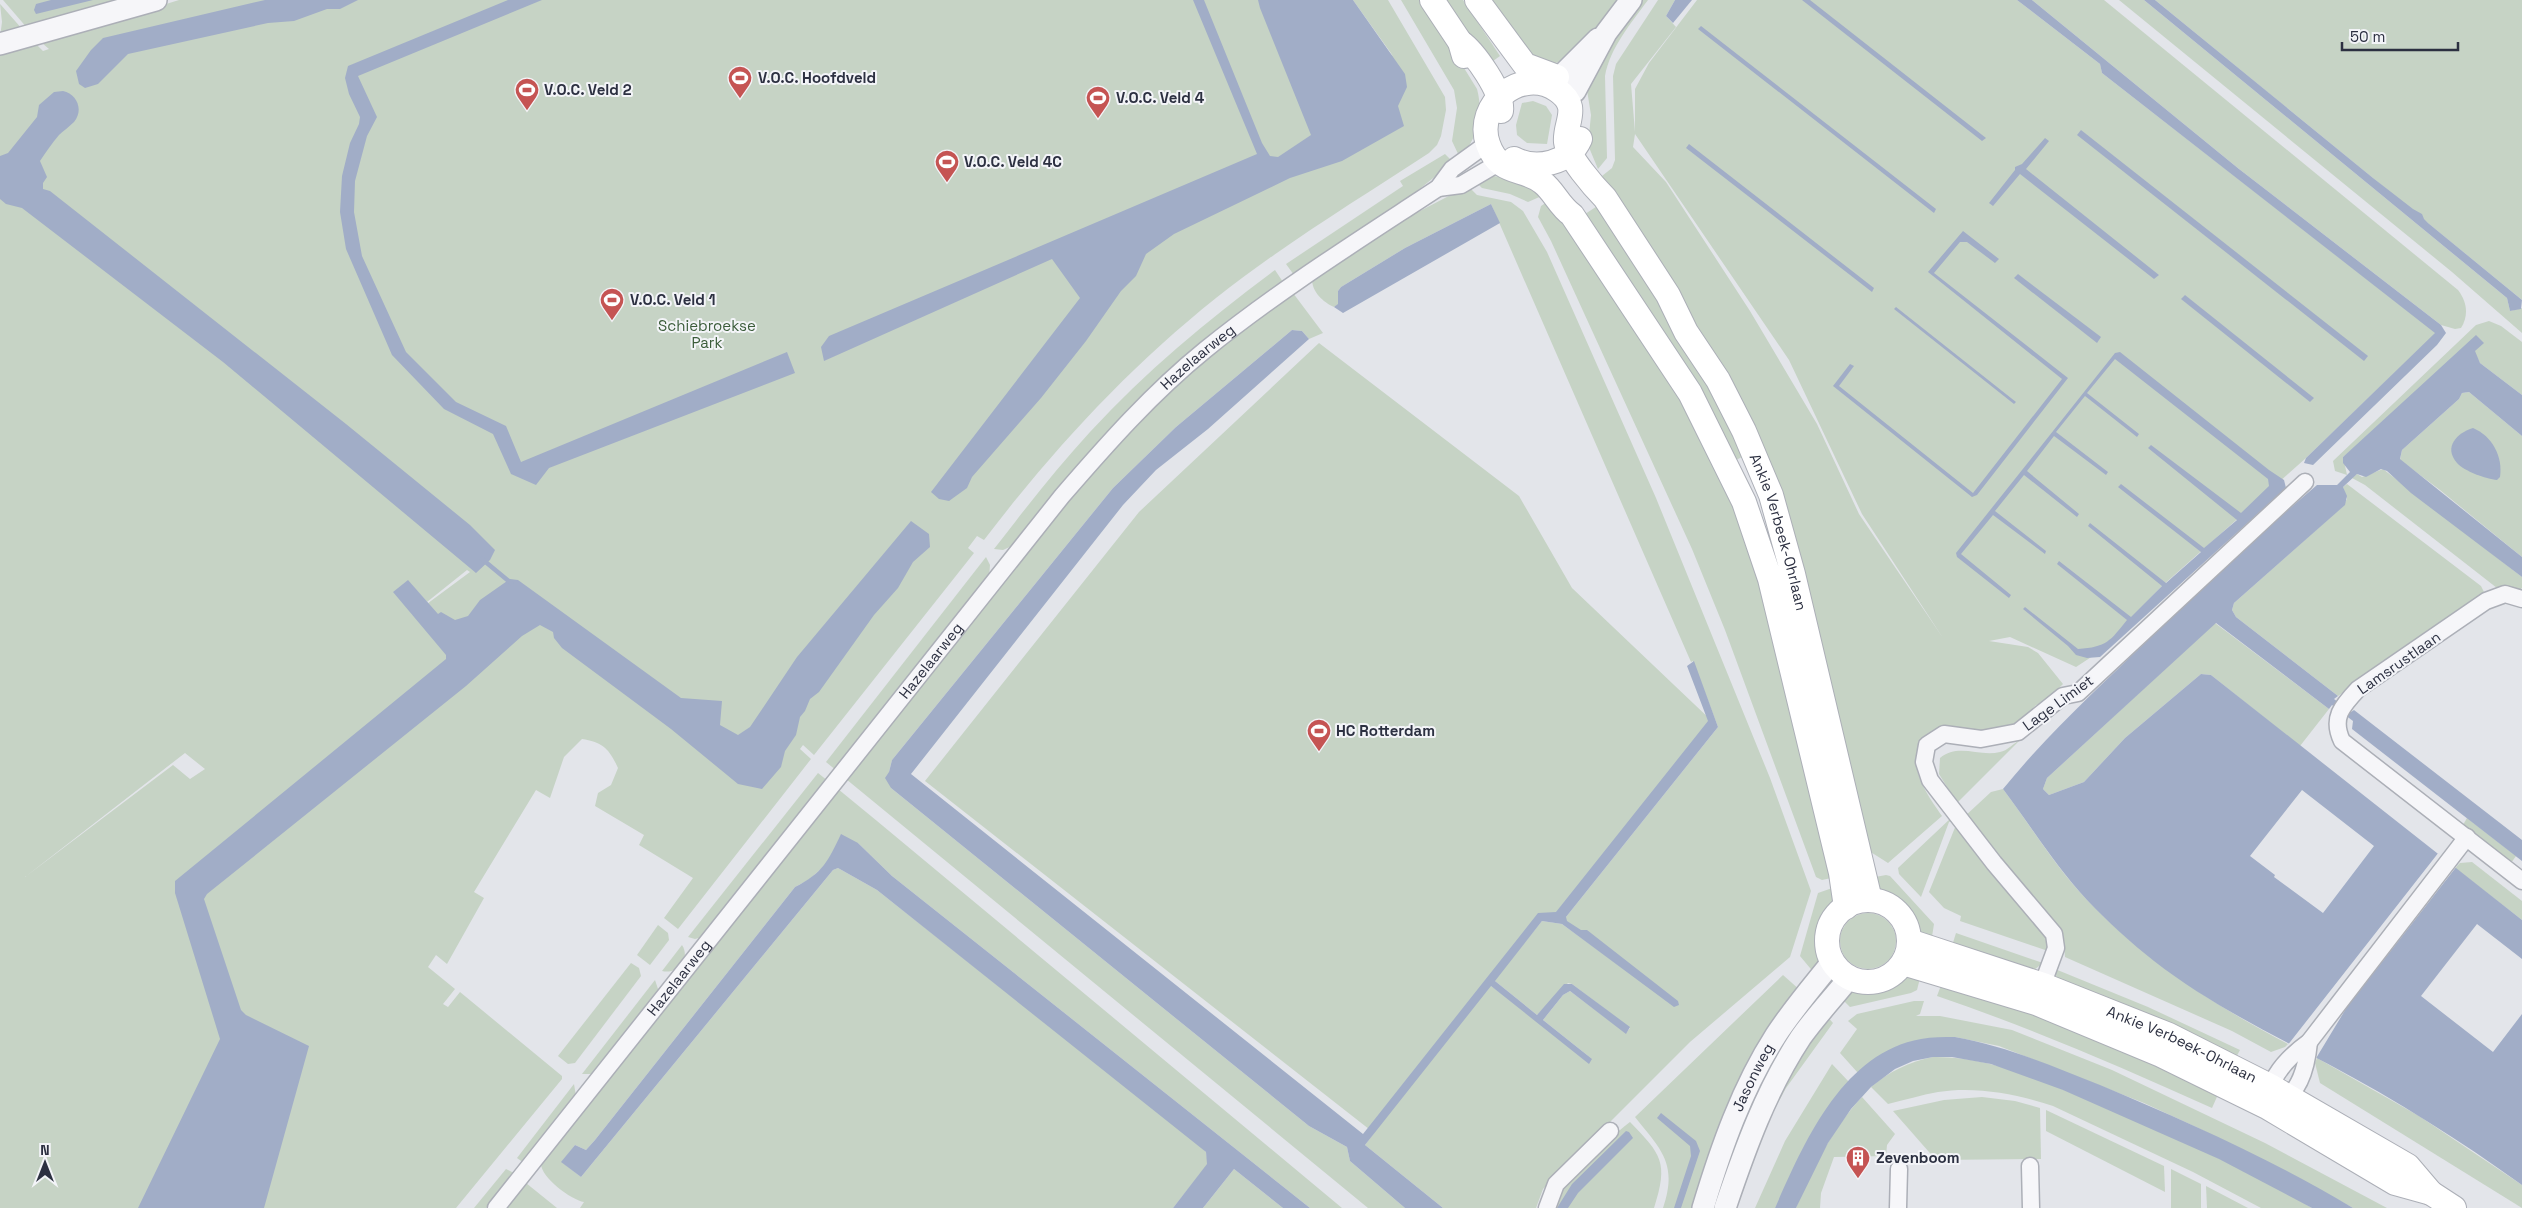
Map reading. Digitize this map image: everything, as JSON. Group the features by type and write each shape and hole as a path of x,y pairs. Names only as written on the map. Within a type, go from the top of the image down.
{"main road":[{"path":"1432,0 1460,42 1462,53 1496,101"},
{"path":"1476,0 1493,38 1529,76 1534,82 1562,85 1559,91 1570,106 1571,116 1566,144 1574,148 1542,172 1513,171 1500,154 1486,122 1496,101 1529,76"},
{"name":"Ankie Verbeek-Ohrlaan","path":"1574,148 1602,184 1605,198 1668,295 1686,332 1718,380 1744,431 1771,495 1793,574 1870,900"},
{"name":"Ankie Verbeek-Ohrlaan","path":"1542,172 1562,208 1572,215 1690,393 1744,502 1770,579 1841,873 1846,906"},
{"path":"1870,900 1885,904 1897,913 1906,925 1906,952 1890,976 1879,981 1866,983 1849,978 1838,970 1832,962 1827,946 1828,930 1835,917 1846,906 1870,900"},
{"name":"Ankie Verbeek-Ohrlaan","path":"1906,952 2039,994 2161,1055 2276,1097 2395,1183 2431,1192 2454,1208"}],"street":[{"path":"0,44 156,0"},
{"path":"1562,85 1631,0"},
{"name":"Hazelaarweg","path":"496,1208 1062,496 1117,433 1205,350 1296,281 1438,188 1452,169 1500,154"},
{"name":"Hazelaarweg","path":"1438,188 1461,185 1500,154"},
{"name":"Lage Limiet","path":"2039,994 2056,948 2054,934 1994,863 1930,780 1924,762 1927,745 1944,734 1981,739 2018,732 2064,696 2078,693 2304,482"},
{"name":"Lamsrustlaan","path":"2522,598 2505,594 2486,601 2358,689 2342,709 2337,730 2342,741 2522,881"},
{"path":"2276,1097 2281,1068 2309,1042 2467,837"},
{"name":"Jasonweg","path":"1703,1208 1734,1116 1751,1078 1777,1034 1832,962"},
{"name":"Jasonweg","path":"1725,1208 1750,1135 1776,1079 1820,1011 1849,978"},
{"path":"2276,1097 2305,1065 2309,1042"},
{"path":"1547,1208 1556,1184 1610,1132"},
{"path":"2030,1166 2031,1208"},
{"path":"1898,1208 1899,1169"}],"green space":[{"path":"3,0 129,0 28,29"},
{"name":"Schiebroekse Park","path":"179,0 1333,0 1393,56 1353,0 1388,0 1445,97 1446,110 1441,136 1437,145 1429,153 1241,278 1183,325 1121,382 1092,412 1036,475 984,540 977,536 968,548 974,553 814,755 803,745 800,749 811,759 678,929 664,918 693,878 639,845 644,835 595,806 598,793 611,785 618,768 604,747 595,742 582,739 564,757 550,798 536,790 474,892 484,898 447,964 436,955 428,967 455,989 443,1004 448,1007 460,992 562,1076 562,1079 456,1208 0,1208 0,52 36,44 43,51 49,49 42,43","holes":["467,570 470,572 412,615 408,581 427,602","185,753 205,769 190,779 173,765 25,877"]},
{"path":"1401,0 1422,0 1477,89 1480,108 1478,126 1471,143 1460,158 1452,141 1457,108 1454,90"},
{"path":"1441,0 1463,0 1500,56 1486,66"},
{"path":"1486,0 1621,0 1575,50 1557,63 1552,64 1537,61"},
{"path":"1639,0 1648,0 1616,46 1605,76 1607,158 1598,169 1588,145 1591,115 1587,90 1622,25"},
{"path":"1658,0 1675,0 1666,16 1676,27 1631,84 1635,132 1635,89 1649,63 1697,0 2017,0 2100,64 2102,73 2436,333 2306,458 2162,586 2099,652 2076,667 2010,637 1989,641 2028,647 2038,653 2063,684 2043,704 2036,705 2020,724 1922,742 1916,754 1916,764 1920,780 1942,816 1888,863 1866,849 1805,590 1686,310 1602,176 1612,168 1615,160 1613,76 1616,64","holes":["1635,134 1789,360 1862,514 1943,638 1859,514 1817,424 1750,311 1666,182 1633,147"]},
{"path":"2032,0 2104,0 2458,290 2466,309 2464,323 2461,328 2455,329 2441,325 2239,169"},
{"path":"2119,0 2144,0 2507,298 2510,311 2522,308 2522,333 2452,272"},
{"path":"2155,0 2522,0 2522,300"},
{"path":"0,4 23,30 0,37 2,22"},
{"path":"1533,101 1546,106 1552,115 1547,144 1527,143 1517,135 1516,125 1522,103"},
{"path":"1445,154 1453,162 1396,208 1294,275 1286,264 1403,186 1400,181"},
{"path":"1491,176 1519,182 1544,195 1528,202 1510,194 1482,188 1475,181"},
{"name":"HC Rotterdam","path":"1468,186 1477,195 1511,202 1523,211 1547,252 1656,498 1770,778 1811,891 1790,957 1690,1042 1543,1189 1536,1208 1443,1208 1365,1145 1374,1133 925,781 1139,512 1319,343 1519,496 1572,588 1714,723 1558,917 1541,920 1512,958 1542,921 1562,924 1676,1007 1566,921 1566,917 1718,727 1693,661 1691,662 1491,204 1405,248 1341,287 1338,291 1338,305 1334,307 1330,305 1316,292 1312,279 1395,224","holes":["1495,981 1537,1015 1568,983 1572,984 1630,1028 1626,1033 1570,991 1563,995 1543,1020 1592,1059 1491,986"]},
{"path":"1550,200 1672,376 1743,514 1836,877 1822,880 1816,877 1725,630 1692,549 1551,241 1538,217 1541,206"},
{"path":"1599,205 1690,348 1748,454 1732,462 1585,214"},
{"path":"1275,270 1283,282 1252,305 1014,545 1003,550 994,549 1065,460 1133,388 1179,346"},
{"path":"1293,293 1323,333 1309,339 1302,331 1292,330 1176,427 1113,488 892,760 889,772 891,788 1309,1126 1347,1147 1350,1161 1405,1208 1368,1208 846,779 1031,542 1110,451 1167,391 1201,361"},
{"path":"2489,321 2501,326 2522,342 2522,395 2480,363 2474,351 2343,457 2347,475 2335,471 2333,461 2476,325"},
{"path":"2469,392 2522,436 2522,557 2400,460 2402,450 2459,399 2462,393"},
{"path":"2383,469 2522,577 2522,588 2518,591 2497,588 2365,485 2352,478 2357,474 2362,477"},
{"path":"2347,484 2481,586 2485,594 2338,696 2236,617 2232,610 2234,603 2342,507 2347,499 2343,487"},
{"path":"986,557 990,565 989,577 837,771 826,762"},
{"path":"2215,623 2329,709 2300,746 2211,675 2201,674 2125,738 2084,782 2049,795 2043,789 2047,778"},
{"path":"2020,740 1957,803 1939,774 1940,758 1954,751 2000,752"},
{"path":"818,773 828,781 703,937 695,939 688,937"},
{"path":"838,789 1342,1208 1310,1208 892,876 858,843 827,863 810,879 795,887 595,1140 586,1150 575,1145 562,1162 581,1177 833,870 838,868 877,890 1195,1141 1206,1152 1208,1164 1173,1208 580,1208 584,1202 565,1193 551,1181 542,1169 541,1164"},
{"path":"2003,789 2076,888 2110,923 2157,962 2208,998 2288,1044 2271,1052 2232,1031 2065,957 2064,944 2052,926 1964,817 1991,792"},
{"path":"1951,818 1952,821 1949,822 1921,897 1899,874 1898,868"},
{"path":"2467,818 2516,856 2511,863 2463,825"},
{"path":"1956,825 2003,887 2047,937 2048,951 1960,921 1961,916 1944,908 1929,892"},
{"path":"2472,862 2522,901 2522,920 2455,868 2460,863"},
{"path":"1890,876 1934,924 1931,943 1918,938 1903,910 1878,891 1870,878"},
{"path":"1838,886 1834,908 1823,927 1822,959 1815,974 1800,956 1818,893"},
{"path":"1862,913 1874,913 1884,917 1892,925 1896,941 1892,957 1884,965 1874,969 1862,969 1852,965 1844,957 1840,947 1840,935 1844,925 1852,917"},
{"path":"658,925 668,933 669,940 650,965 637,955"},
{"path":"1956,933 2043,963 2030,973 1951,949"},
{"path":"682,945 685,956 681,965 673,971 662,971"},
{"path":"631,963 639,968 641,976 575,1063 568,1064 558,1056"},
{"path":"2055,969 2148,1007 2240,1050 2234,1061 2057,980"},
{"path":"1921,974 1917,990 1911,993 1850,1007 1840,997 1852,989 1873,988 1902,975"},
{"path":"1783,975 1801,991 1697,1208 1663,1208 1669,1179 1668,1168 1659,1148 1635,1117"},
{"path":"655,980 659,992 594,1074 582,1074"},
{"path":"1943,980 2052,1016 2220,1090 2212,1108 2076,1049 2007,1021 1937,996"},
{"path":"1914,1001 1924,1001 1920,1014 1916,1016 1940,1016 2012,1030 2112,1070 2265,1143 2387,1208 2353,1208 2293,1175 2144,1103 1999,1046 1955,1037 1904,1044 1875,1059 1858,1073 1840,1053 1857,1029 1848,1021 1857,1014"},
{"path":"1826,1015 1833,1023 1786,1088 1761,1140 1737,1208 1732,1208 1768,1108"},
{"path":"1933,1057 1978,1061 2044,1081 2211,1155 2262,1180 2312,1208 2261,1208 2193,1172 2053,1106 2039,1102 1996,1092 1952,1090 1888,1104 1871,1087 1885,1076 1900,1068"},
{"path":"2317,1058 2419,1116 2522,1185 2522,1208 2320,1083 2315,1063"},
{"path":"1832,1064 1849,1082 1820,1120 1775,1208 1755,1208 1785,1141"},
{"path":"574,1084 576,1096 524,1163 517,1158"},
{"path":"1862,1097 1895,1134 1887,1145 1886,1156 1834,1157 1821,1193 1820,1208 1796,1208 1809,1178 1832,1136"},
{"path":"1982,1097 2015,1101 2040,1108 2041,1159 1936,1160 1893,1111 1944,1100"},
{"path":"2046,1110 2164,1166 2165,1192 2046,1131"},
{"path":"1630,1122 1649,1142 1659,1160 1661,1180 1654,1208 1553,1208 1576,1172 1597,1150"},
{"path":"506,1169 514,1173 486,1208 474,1208"},
{"path":"1234,1169 1283,1208 1203,1208"},
{"path":"2171,1169 2201,1184 2201,1208 2171,1208"},
{"path":"526,1183 557,1208 506,1208"},
{"path":"2206,1186 2248,1208 2207,1208"}],"water":[{"path":"51,0 93,0 36,14 34,10 36,4"},
{"path":"265,0 358,0 340,9 327,9 294,21 268,23 128,54 98,84 85,88 79,84 76,71 91,50 103,38"},
{"path":"508,0 542,0 358,76 377,117 367,136 355,181 354,212 362,256 406,352 456,402 506,426 521,462 787,352 795,373 549,468 536,485 511,474 493,434 444,409 392,355 346,249 340,212 342,176 350,143 359,124 360,117 349,94 345,78 348,66"},
{"path":"1193,0 1204,0 1262,143 1270,156 1278,157 1311,135 1258,0 1353,0 1405,74 1407,87 1398,106 1404,126 1342,161 1290,178 1174,234 1146,254 1136,276 1121,291 1086,341 1041,398 972,477 967,488 949,501 939,499 931,492 1080,298 1052,259 824,361 821,347 829,336 1257,154"},
{"path":"1675,0 1692,0 1673,23 1666,16"},
{"path":"1802,0 1810,0 1986,138 1982,141"},
{"path":"2017,0 2032,0 2239,169 2441,325 2446,333 2437,345 2313,465 2304,463 2306,458 2435,333 2102,73 2100,64"},
{"path":"2144,0 2155,0 2373,178 2422,214 2428,223 2522,300 2521,309 2510,311 2507,298"},
{"path":"1701,26 1936,209 1934,213 1698,29"},
{"path":"63,91 72,95 78,103 78,113 74,122 51,144 40,161 47,177 43,183 43,189 50,191 346,424 470,525 495,550 490,560 476,573 223,362 22,208 6,204 0,199 0,156 8,153 37,117 39,105 54,92"},
{"path":"2081,130 2368,356 2364,361 2077,135"},
{"path":"2045,138 2049,141 2026,169 2159,275 2154,279 2020,174 1993,206 1989,203 2015,170 2015,167 2022,164"},
{"path":"1689,144 1874,288 1872,292 1686,148"},
{"path":"1491,204 1500,223 1343,313 1334,307 1338,304 1338,291 1341,287 1405,248"},
{"path":"1963,231 1999,259 1995,263 1967,242 1960,242 1934,273 2068,378 1977,495 1972,497 1833,386 1850,364 1854,366 1839,386 1973,493 2062,379 1928,272"},
{"path":"2018,274 2101,337 2097,343 2014,278"},
{"path":"2185,295 2314,398 2310,402 2181,299"},
{"path":"1896,307 2016,402 2014,404 1894,309"},
{"path":"1292,330 1302,331 1309,339 1208,429 1156,470 1123,505 911,774 1363,1134 1538,913 1556,912 1708,721 1687,666 1694,661 1718,727 1566,917 1567,921 1581,930 1587,930 1678,1001 1679,1005 1674,1007 1562,924 1542,921 1495,981 1537,1015 1564,984 1572,984 1630,1027 1626,1034 1570,991 1563,995 1543,1020 1592,1059 1589,1064 1491,986 1365,1145 1443,1208 1405,1208 1350,1161 1347,1147 1309,1126 891,788 885,778 889,772 892,760 1113,488 1176,427"},
{"path":"2476,335 2484,343 2475,351 2480,363 2522,395 2522,436 2469,392 2462,393 2459,399 2402,450 2400,459 2522,557 2522,577 2411,493 2387,471 2381,469 2366,477 2357,474 2343,487 2347,496 2345,505 2234,603 2232,610 2236,617 2338,696 2334,699 2351,712 2354,710 2522,840 2522,861 2352,729 2353,721 2332,705 2329,709 2216,623 2047,778 2043,789 2049,795 2084,782 2125,738 2201,674 2211,675 2522,920 2522,959 2477,924 2421,996 2493,1052 2522,1014 2522,1185 2404,1107 2355,1078 2217,1004 2154,961 2111,924 2075,887 2003,789 2019,769 2072,713 2252,542 2317,485 2337,485 2350,472 2343,463 2343,457","holes":["2302,790 2374,846 2323,913 2274,877 2275,875 2250,856"]},
{"path":"2120,352 2284,480 2286,488 2100,657 2087,658 2076,655 2068,646 2023,609 2025,607 2078,649 2096,647 2107,642 2127,620 2057,564 2059,561 2131,617 2162,586 2088,526 2090,523 2166,583 2201,552 2118,487 2121,484 2204,548 2237,520 2148,448 2151,445 2241,513 2269,486 2268,479 2115,359 2087,393 2139,434 2137,437 2085,396 2056,432 2108,472 2106,475 2054,436 2027,471 2079,514 2077,517 2024,475 1995,511 2046,551 2045,554 1993,515 1961,554 2011,595 2009,598 1957,557 1956,553 2115,353"},
{"path":"2473,428 2491,441 2498,454 2500,477 2497,480 2470,472 2460,466 2453,457 2451,451 2454,441 2462,433"},
{"path":"911,521 929,534 930,547 913,562 898,588 874,615 819,692 810,699 800,717 796,735 785,751 781,767 762,789 738,784 671,729 562,648 554,638 553,632 540,625 522,636 466,686 207,894 204,899 241,1010 246,1015 309,1046 264,1208 138,1208 220,1039 175,893 175,881 446,659 446,655 393,592 408,580 438,614 441,612 455,620 468,616 480,600 510,579 518,580 681,698 722,701 720,725 738,735 750,727 797,657"},
{"path":"841,834 858,843 892,876 1310,1208 1283,1208 1234,1169 1203,1208 1173,1208 1207,1164 1206,1152 877,890 838,868 833,870 581,1177 561,1162 575,1145 586,1150 595,1140 795,887 812,877 824,865"},
{"path":"1955,1037 2029,1057 2100,1085 2197,1127 2260,1157 2353,1208 2312,1208 2219,1159 2063,1090 1991,1064 1952,1057 1933,1057 1913,1061 1895,1069 1871,1087 1851,1109 1828,1143 1796,1208 1775,1208 1813,1130 1829,1104 1848,1081 1869,1062 1893,1048 1921,1039"},
{"path":"1661,1113 1696,1141 1700,1151 1681,1208 1674,1208 1691,1156 1690,1146 1657,1118"},
{"path":"1626,1131 1633,1138 1578,1193 1568,1208 1557,1208 1572,1184"}],"pier":[{"path":"2439,852 2457,866 2347,1007 2315,1060 2287,1046"}],"waterway":[{"path":"482,559 511,583"}],"place":[{"name":"V.O.C. Hoofdveld","path":"740,99"},
{"name":"V.O.C. Veld 2","path":"527,111"},
{"name":"V.O.C. Veld 4","path":"1098,119"},
{"name":"V.O.C. Veld 4C","path":"947,183"},
{"name":"V.O.C. Veld 1","path":"612,321"},
{"name":"HC Rotterdam","path":"1319,752"},
{"name":"Zevenboom","path":"1858,1179"}]}
